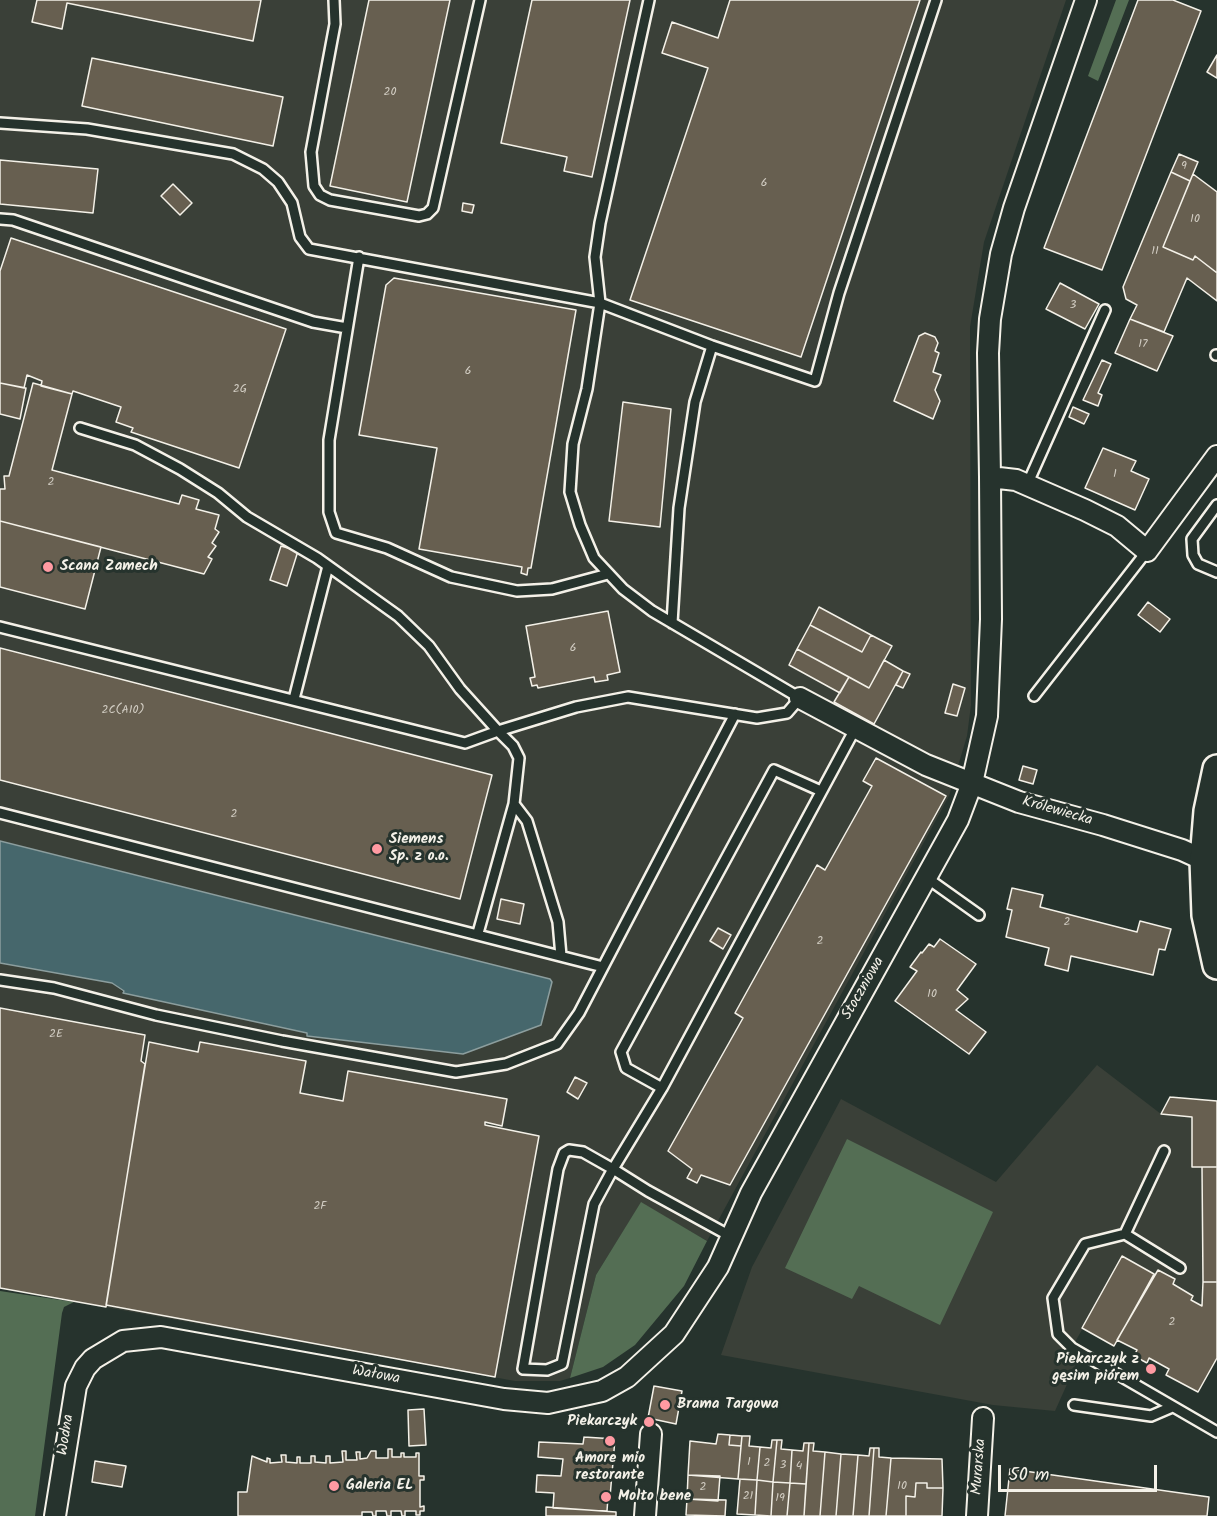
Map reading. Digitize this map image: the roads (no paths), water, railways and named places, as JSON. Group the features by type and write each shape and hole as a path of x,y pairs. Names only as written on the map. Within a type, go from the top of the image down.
{"main road":[{"path":"1217,770 1208,810 1204,860 1206,915 1217,965"}],"street":[{"name":"Stoczniowa","path":"652,1356 674,1334 718,1268 752,1193 806,1091 958,820 972,783 987,716 991,619 993,477 988,353 990,319 1001,254 1014,208 1086,0"},
{"path":"993,477 1027,485 1117,526 1147,551 1217,456"},
{"path":"800,698 917,761 972,783"},
{"name":"Królewiecka","path":"972,783 1019,802 1144,838 1204,860"},
{"name":"Wałowa","path":"93,1359 123,1341 161,1337 504,1399 548,1403 602,1392 627,1377 652,1356"},
{"name":"Wodna","path":"55,1516 72,1402 80,1377 93,1359"},
{"name":"Murarska","path":"977,1516 983,1418"},
{"path":"645,1516 651,1434"}],"lane":[{"path":"334,0 335,24 311,152 314,186 320,195 330,200 419,216 427,214 433,208 480,0"},
{"path":"0,627 465,743 576,707 628,697 758,718 776,717 787,713 800,698 672,623 622,589 594,558 580,525 570,492 573,444 587,389 600,303 595,256 600,223 649,0"},
{"path":"0,123 87,129 233,154 263,169 278,182 292,203 300,237 309,249 600,303 712,346 815,381 839,293 936,0"},
{"path":"0,219 13,220 313,322 347,328"},
{"path":"359,257 329,440 329,512 336,532 387,548 451,577 517,591 552,589 608,574"},
{"path":"1027,485 1105,310"},
{"path":"672,623 679,508 695,402 712,346"},
{"path":"80,428 135,445 180,469 219,493 246,517 328,566 398,616 429,646 460,689 513,746 519,758 514,804 478,933"},
{"path":"1217,505 1192,539 1193,555 1198,564 1217,572"},
{"path":"1034,696 1147,551"},
{"path":"294,699 328,566"},
{"path":"0,980 54,988 156,1015 282,1041 456,1072 506,1064 557,1044 579,1012 735,714"},
{"path":"732,1237 614,1169 583,1152 570,1150 564,1153 558,1169 522,1369 547,1370 562,1364 594,1204 614,1169 662,1088 855,729"},
{"path":"662,1088 626,1068 621,1052 774,770 821,791"},
{"path":"514,804 527,821 558,922 561,956"},
{"path":"0,813 478,933 603,967"},
{"path":"927,878 979,915"},
{"path":"1125,1234 1164,1151"},
{"path":"1180,1268 1125,1234 1085,1244 1053,1298 1058,1334 1072,1347 1217,1432"},
{"path":"1074,1405 1151,1416 1172,1407"}],"water":[{"path":"0,841 550,979 552,982 541,1025 463,1054 307,1036 307,1033 123,993 124,991 112,983 0,963"}],"place":[{"name":"Scana Zamech","path":"48,567"},
{"name":"Siemens Sp. z o.o.","path":"377,849"},
{"name":"Piekarczyk z gęsim piórem","path":"1151,1369"},
{"name":"Brama Targowa","path":"665,1405"},
{"name":"Piekarczyk","path":"649,1422"},
{"name":"Amore mio restorante","path":"610,1441"},
{"name":"Galeria EL","path":"334,1486"},
{"name":"Molto bene","path":"606,1497"}]}
